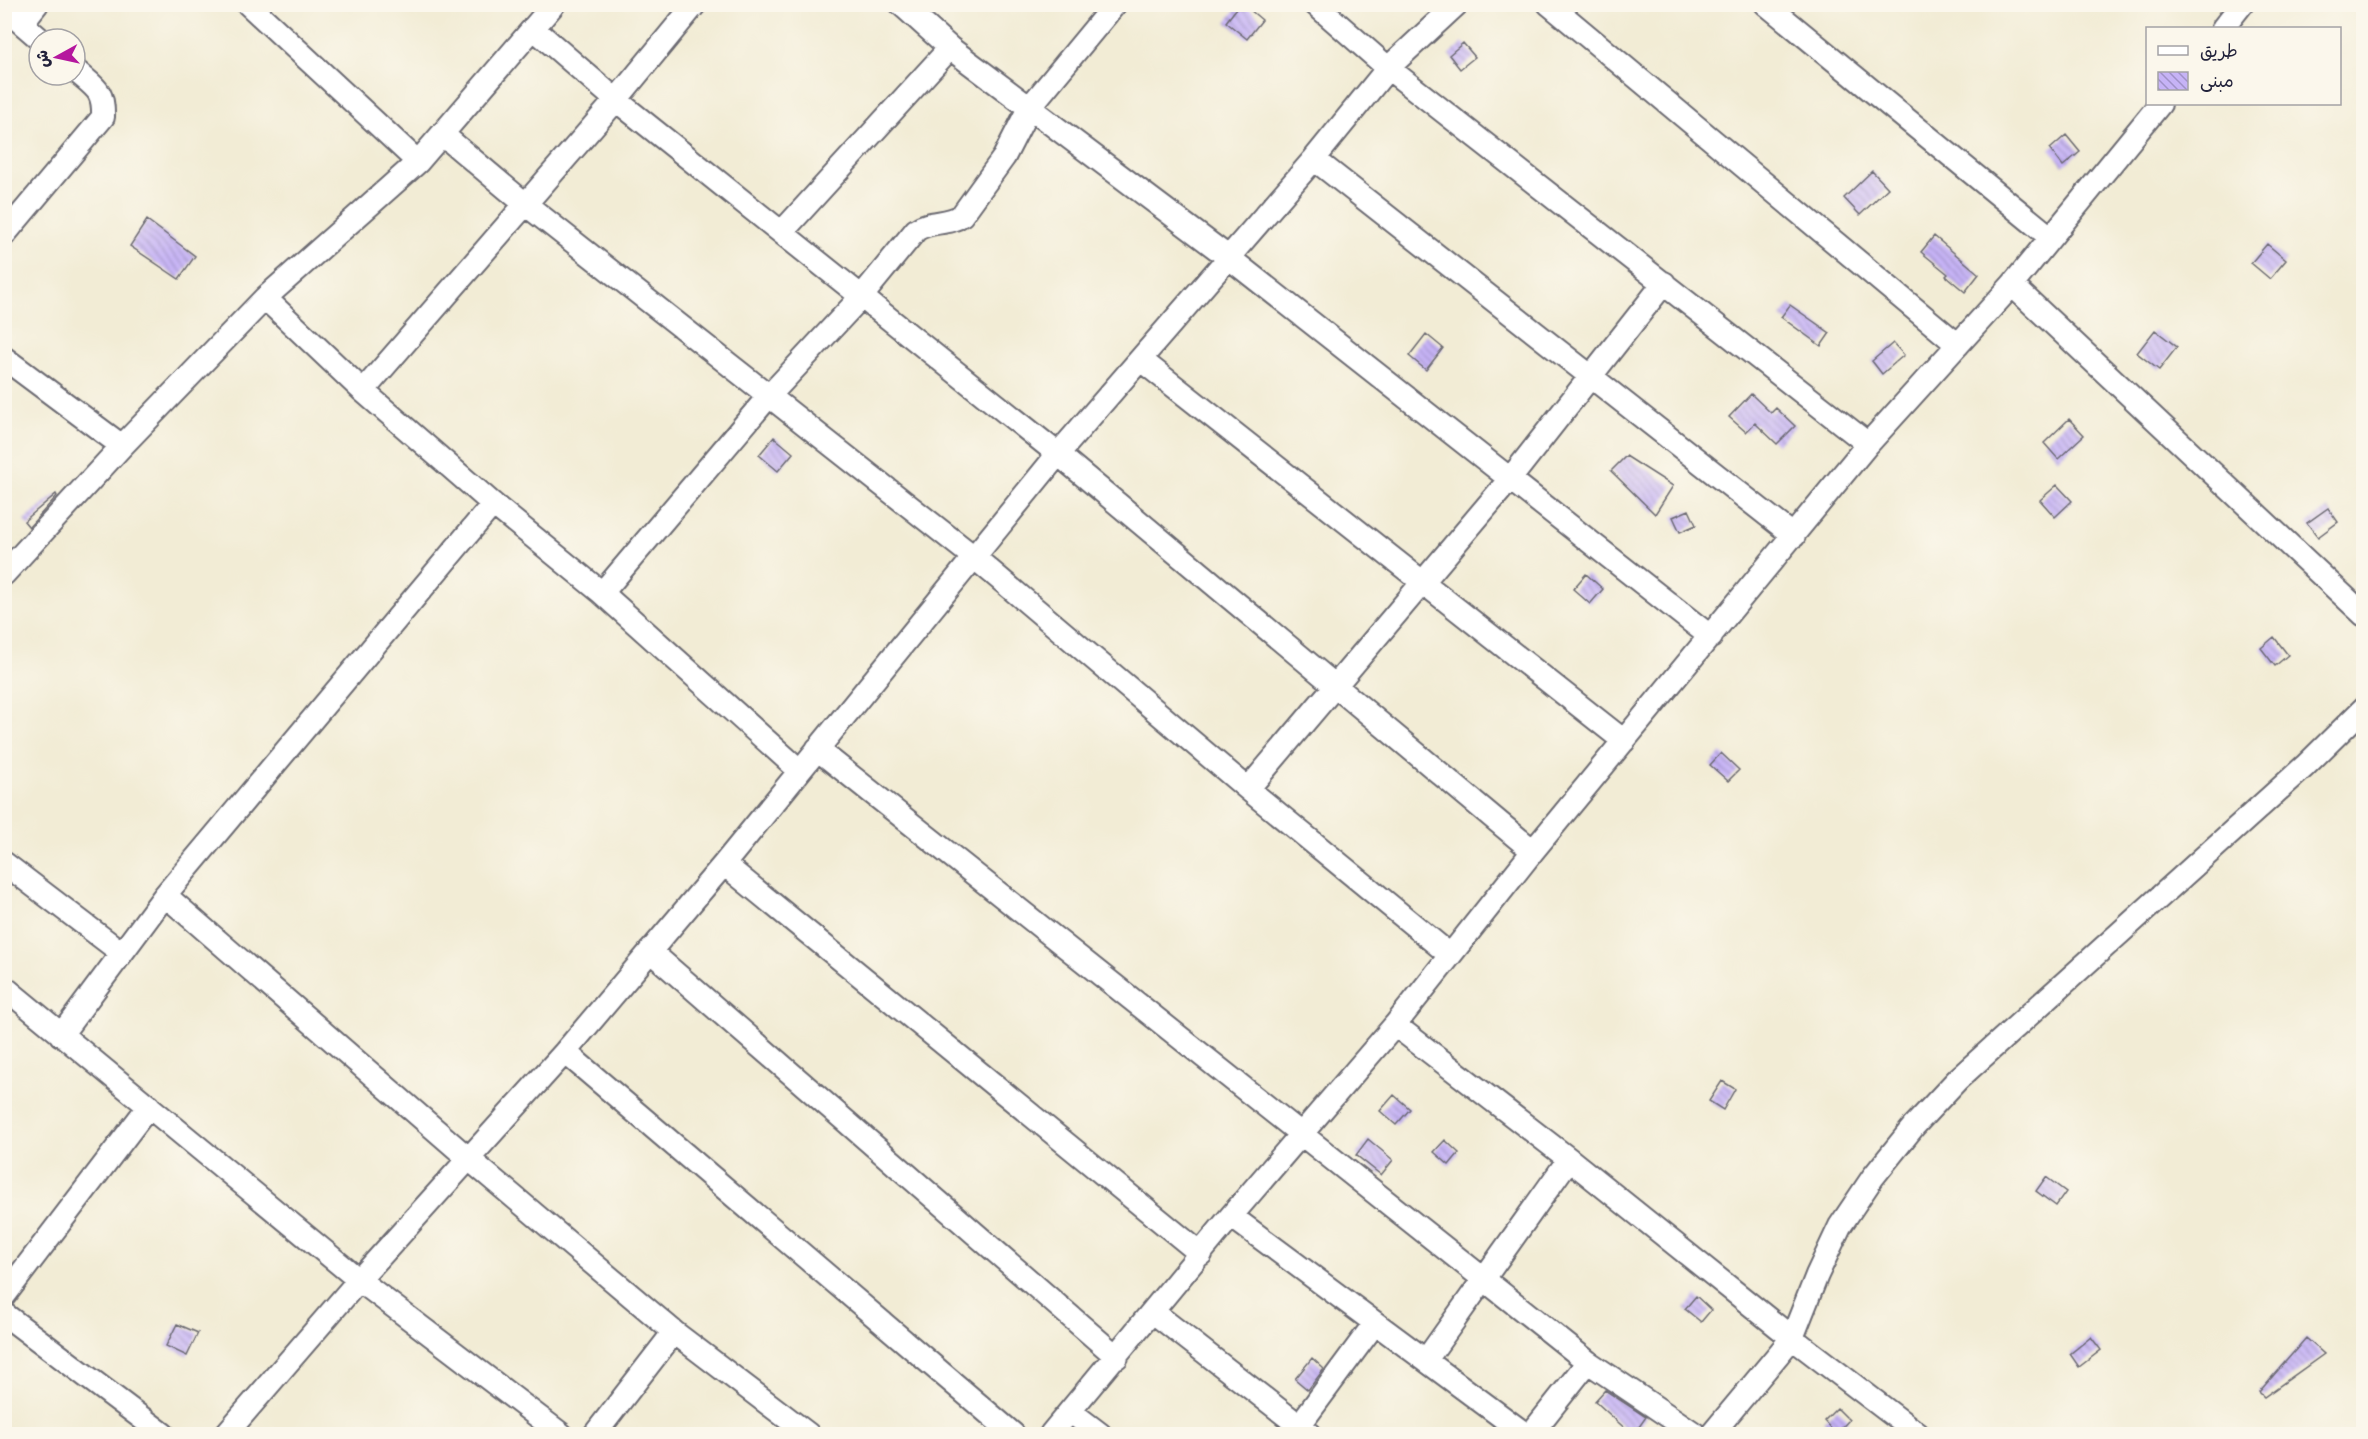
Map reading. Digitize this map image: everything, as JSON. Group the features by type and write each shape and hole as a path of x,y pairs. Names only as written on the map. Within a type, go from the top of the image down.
{"street":[{"path":"22,23 37,4"},
{"path":"248,4 418,162"},
{"path":"4,574 122,446 265,298 418,162 554,4"},
{"path":"363,391 616,99 695,4"},
{"path":"901,4 951,48 1228,257 1711,637"},
{"path":"602,593 768,396 862,296 916,230 927,224 958,218 962,215 1004,157 1029,108 1115,4"},
{"path":"1316,4 1388,68 1868,444"},
{"path":"226,1434 359,1280 565,1052 724,864 1058,454 1314,159 1388,68 1457,4"},
{"path":"1549,4 1958,345"},
{"path":"1766,4 2050,237"},
{"path":"4,8 27,27"},
{"path":"533,28 616,99 1058,454 1533,851"},
{"path":"782,232 951,48"},
{"path":"4,235 103,117 104,103 101,93 87,81"},
{"path":"1051,1434 1117,1357 1231,1216 1395,1025 1533,851 1868,444 2012,285 2159,105"},
{"path":"442,134 524,203 975,558 1248,789 1450,955"},
{"path":"1314,159 1794,536"},
{"path":"1248,789 1510,479 1664,283"},
{"path":"2012,285 2364,615"},
{"path":"265,298 363,391 493,504 602,593 799,770"},
{"path":"4,358 122,446"},
{"path":"1141,360 1624,741"},
{"path":"61,1035 165,895 493,504"},
{"path":"1712,1434 1792,1338 1817,1275 1840,1226 1873,1177 1914,1126 1958,1079 2296,774 2364,708"},
{"path":"817,749 1484,1277 1588,1362 1695,1434"},
{"path":"4,864 122,953"},
{"path":"724,864 1201,1254"},
{"path":"165,895 469,1159 674,1332 808,1434"},
{"path":"650,951 1117,1357"},
{"path":"4,987 359,1280 561,1434"},
{"path":"1395,1025 1569,1159 1792,1338 1918,1434"},
{"path":"565,1052 1013,1434"},
{"path":"4,1296 149,1106"},
{"path":"1426,1360 1569,1159"},
{"path":"1231,1216 1525,1434"},
{"path":"1153,1312 1301,1432 1375,1323"},
{"path":"4,1314 163,1434"},
{"path":"595,1434 674,1332"},
{"path":"1531,1434 1588,1362"},
{"path":"1071,1412 1100,1434"}],"building":[{"path":"1240,4 1262,20 1247,39 1226,22"},
{"path":"1463,43 1475,57 1460,69 1449,55"},
{"path":"2066,135 2080,152 2063,166 2050,149"},
{"path":"1872,171 1888,188 1860,215 1844,198"},
{"path":"147,220 195,256 179,279 130,246"},
{"path":"1934,236 1979,274 1965,292 1946,276 1948,274 1921,252"},
{"path":"2267,244 2286,260 2270,279 2251,263"},
{"path":"1790,305 1830,333 1821,346 1781,317"},
{"path":"2155,330 2177,347 2159,370 2137,353"},
{"path":"1426,334 1443,348 1426,370 1409,356"},
{"path":"1893,343 1904,355 1882,374 1872,361"},
{"path":"1751,394 1771,413 1776,408 1795,426 1777,444 1755,423 1746,432 1729,417"},
{"path":"2069,419 2084,435 2058,459 2044,443"},
{"path":"774,437 793,453 778,471 759,455"},
{"path":"1626,456 1673,486 1655,514 1611,471"},
{"path":"2057,485 2072,501 2055,517 2040,500"},
{"path":"56,494 57,496 29,527 24,521"},
{"path":"2328,508 2338,522 2318,537 2307,523"},
{"path":"1689,510 1696,525 1680,532 1673,517"},
{"path":"1586,574 1603,589 1590,604 1573,589"},
{"path":"2274,637 2288,655 2275,666 2261,648"},
{"path":"1721,753 1739,770 1728,781 1710,765"},
{"path":"1722,1081 1735,1089 1723,1110 1709,1101"},
{"path":"1394,1095 1410,1109 1396,1125 1380,1111"},
{"path":"1368,1139 1393,1160 1381,1175 1356,1155"},
{"path":"1445,1140 1459,1153 1449,1165 1434,1152"},
{"path":"2046,1177 2066,1192 2056,1206 2036,1191"},
{"path":"1696,1296 1711,1310 1701,1322 1685,1309"},
{"path":"177,1324 198,1333 187,1356 166,1346"},
{"path":"2091,1337 2101,1350 2079,1367 2070,1354"},
{"path":"2306,1338 2324,1354 2264,1397 2259,1392"},
{"path":"1312,1358 1324,1369 1308,1390 1295,1379"},
{"path":"1605,1390 1646,1417 1634,1434 1631,1434 1595,1401"},
{"path":"1837,1408 1849,1420 1836,1434 1824,1421"}]}
